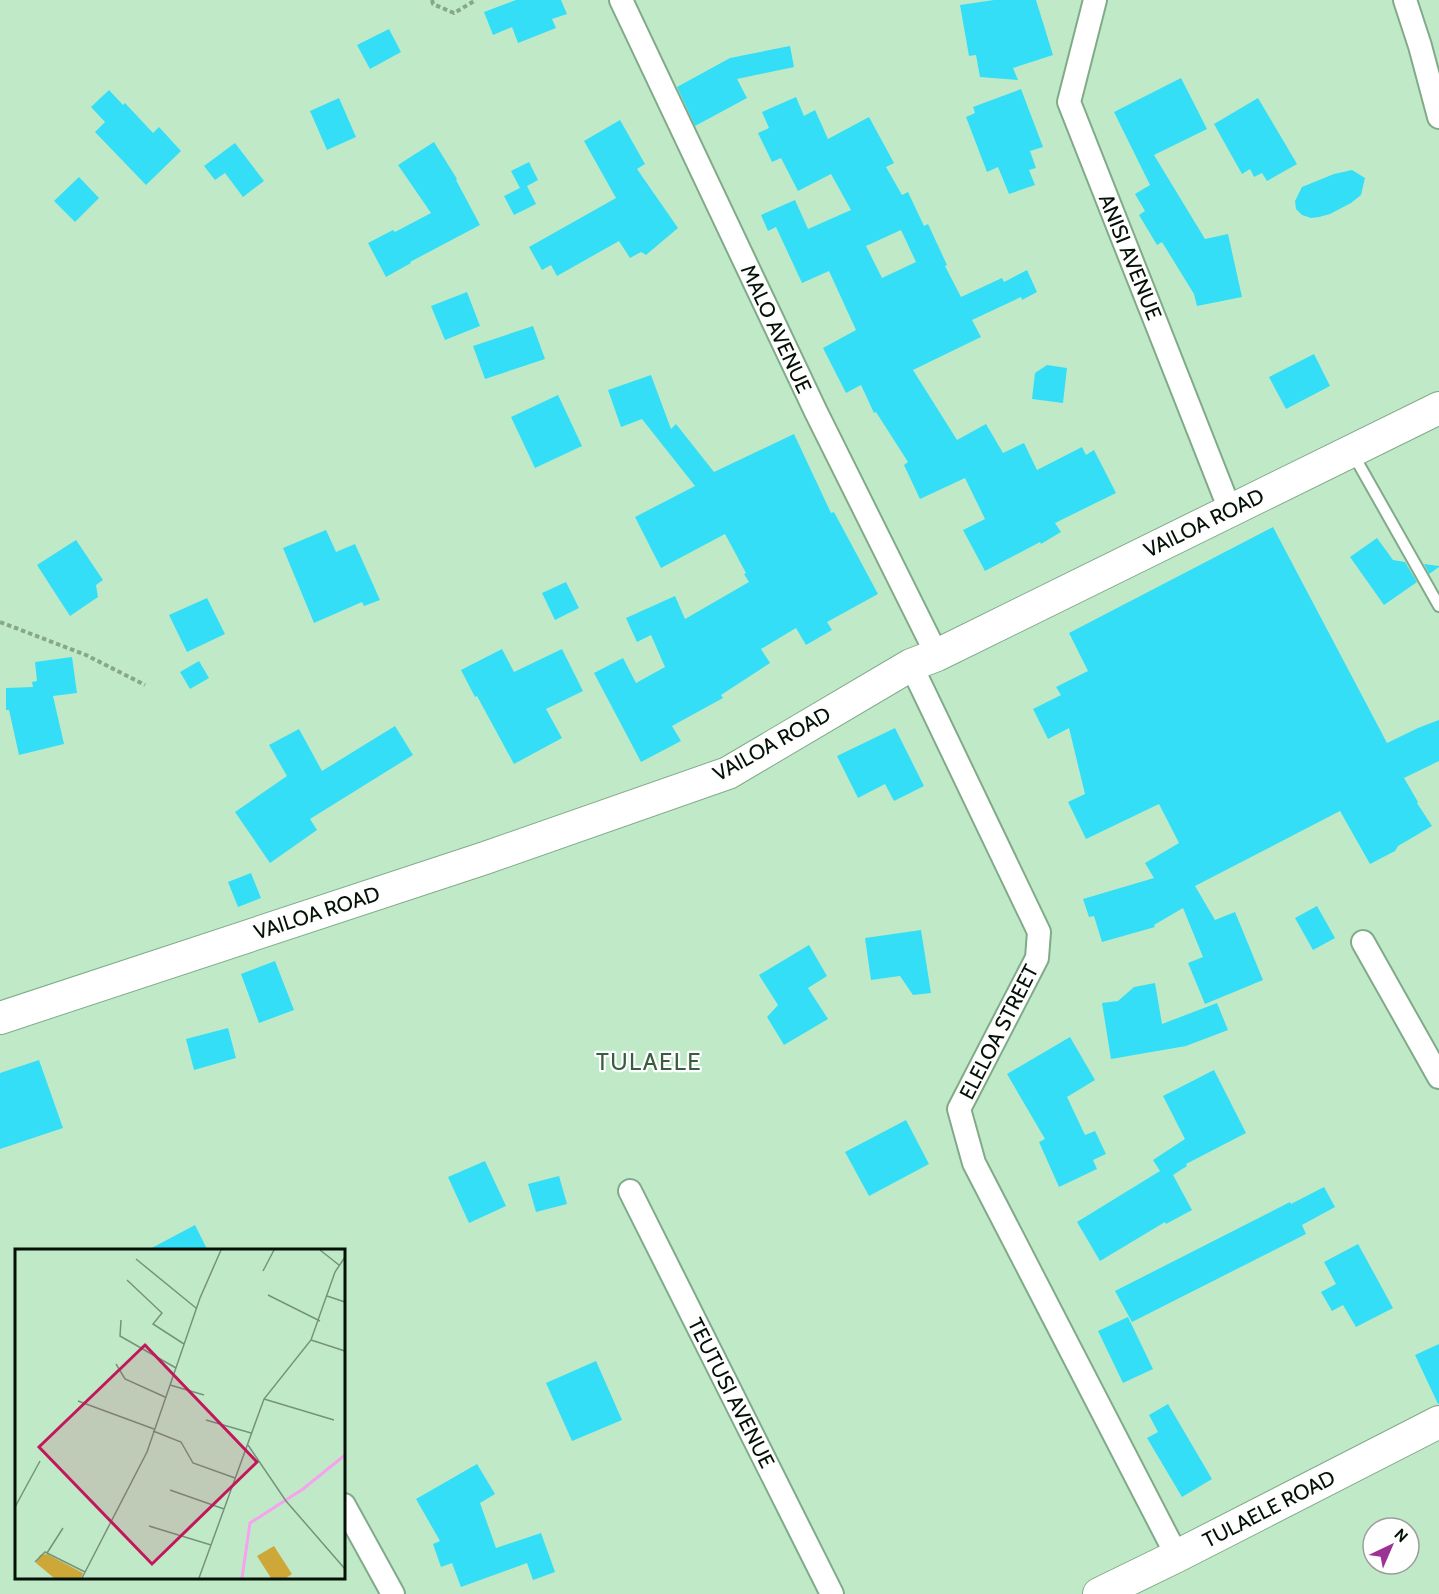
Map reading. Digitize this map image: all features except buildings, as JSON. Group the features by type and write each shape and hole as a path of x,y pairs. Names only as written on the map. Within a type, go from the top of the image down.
{"main road":[{"name":"VAILOA ROAD","path":"0,1018 485,858 728,773 924,660 1439,408"},
{"name":"TULAELE ROAD","path":"1099,1594 1439,1422"}],"street":[{"name":"MALO AVENUE","path":"621,0 816,412 924,660"},
{"name":"ANISI AVENUE","path":"1095,0 1069,102 1230,510"},
{"path":"1405,0 1439,117"},
{"name":"ELELOA STREET","path":"924,660 1039,932 1037,958 959,1109 974,1163 1178,1556"},
{"path":"1364,942 1439,1077"},
{"name":"TEUTUSI AVENUE","path":"630,1191 832,1594"},
{"path":"345,1507 393,1594"}],"lane":[{"path":"1351,451 1439,606"}],"path":[{"path":"432,0 434,4 454,13 476,0"},
{"path":"0,622 86,655 145,685"}],"district":[{"name":"TULAELE","path":"649,1062"}]}
